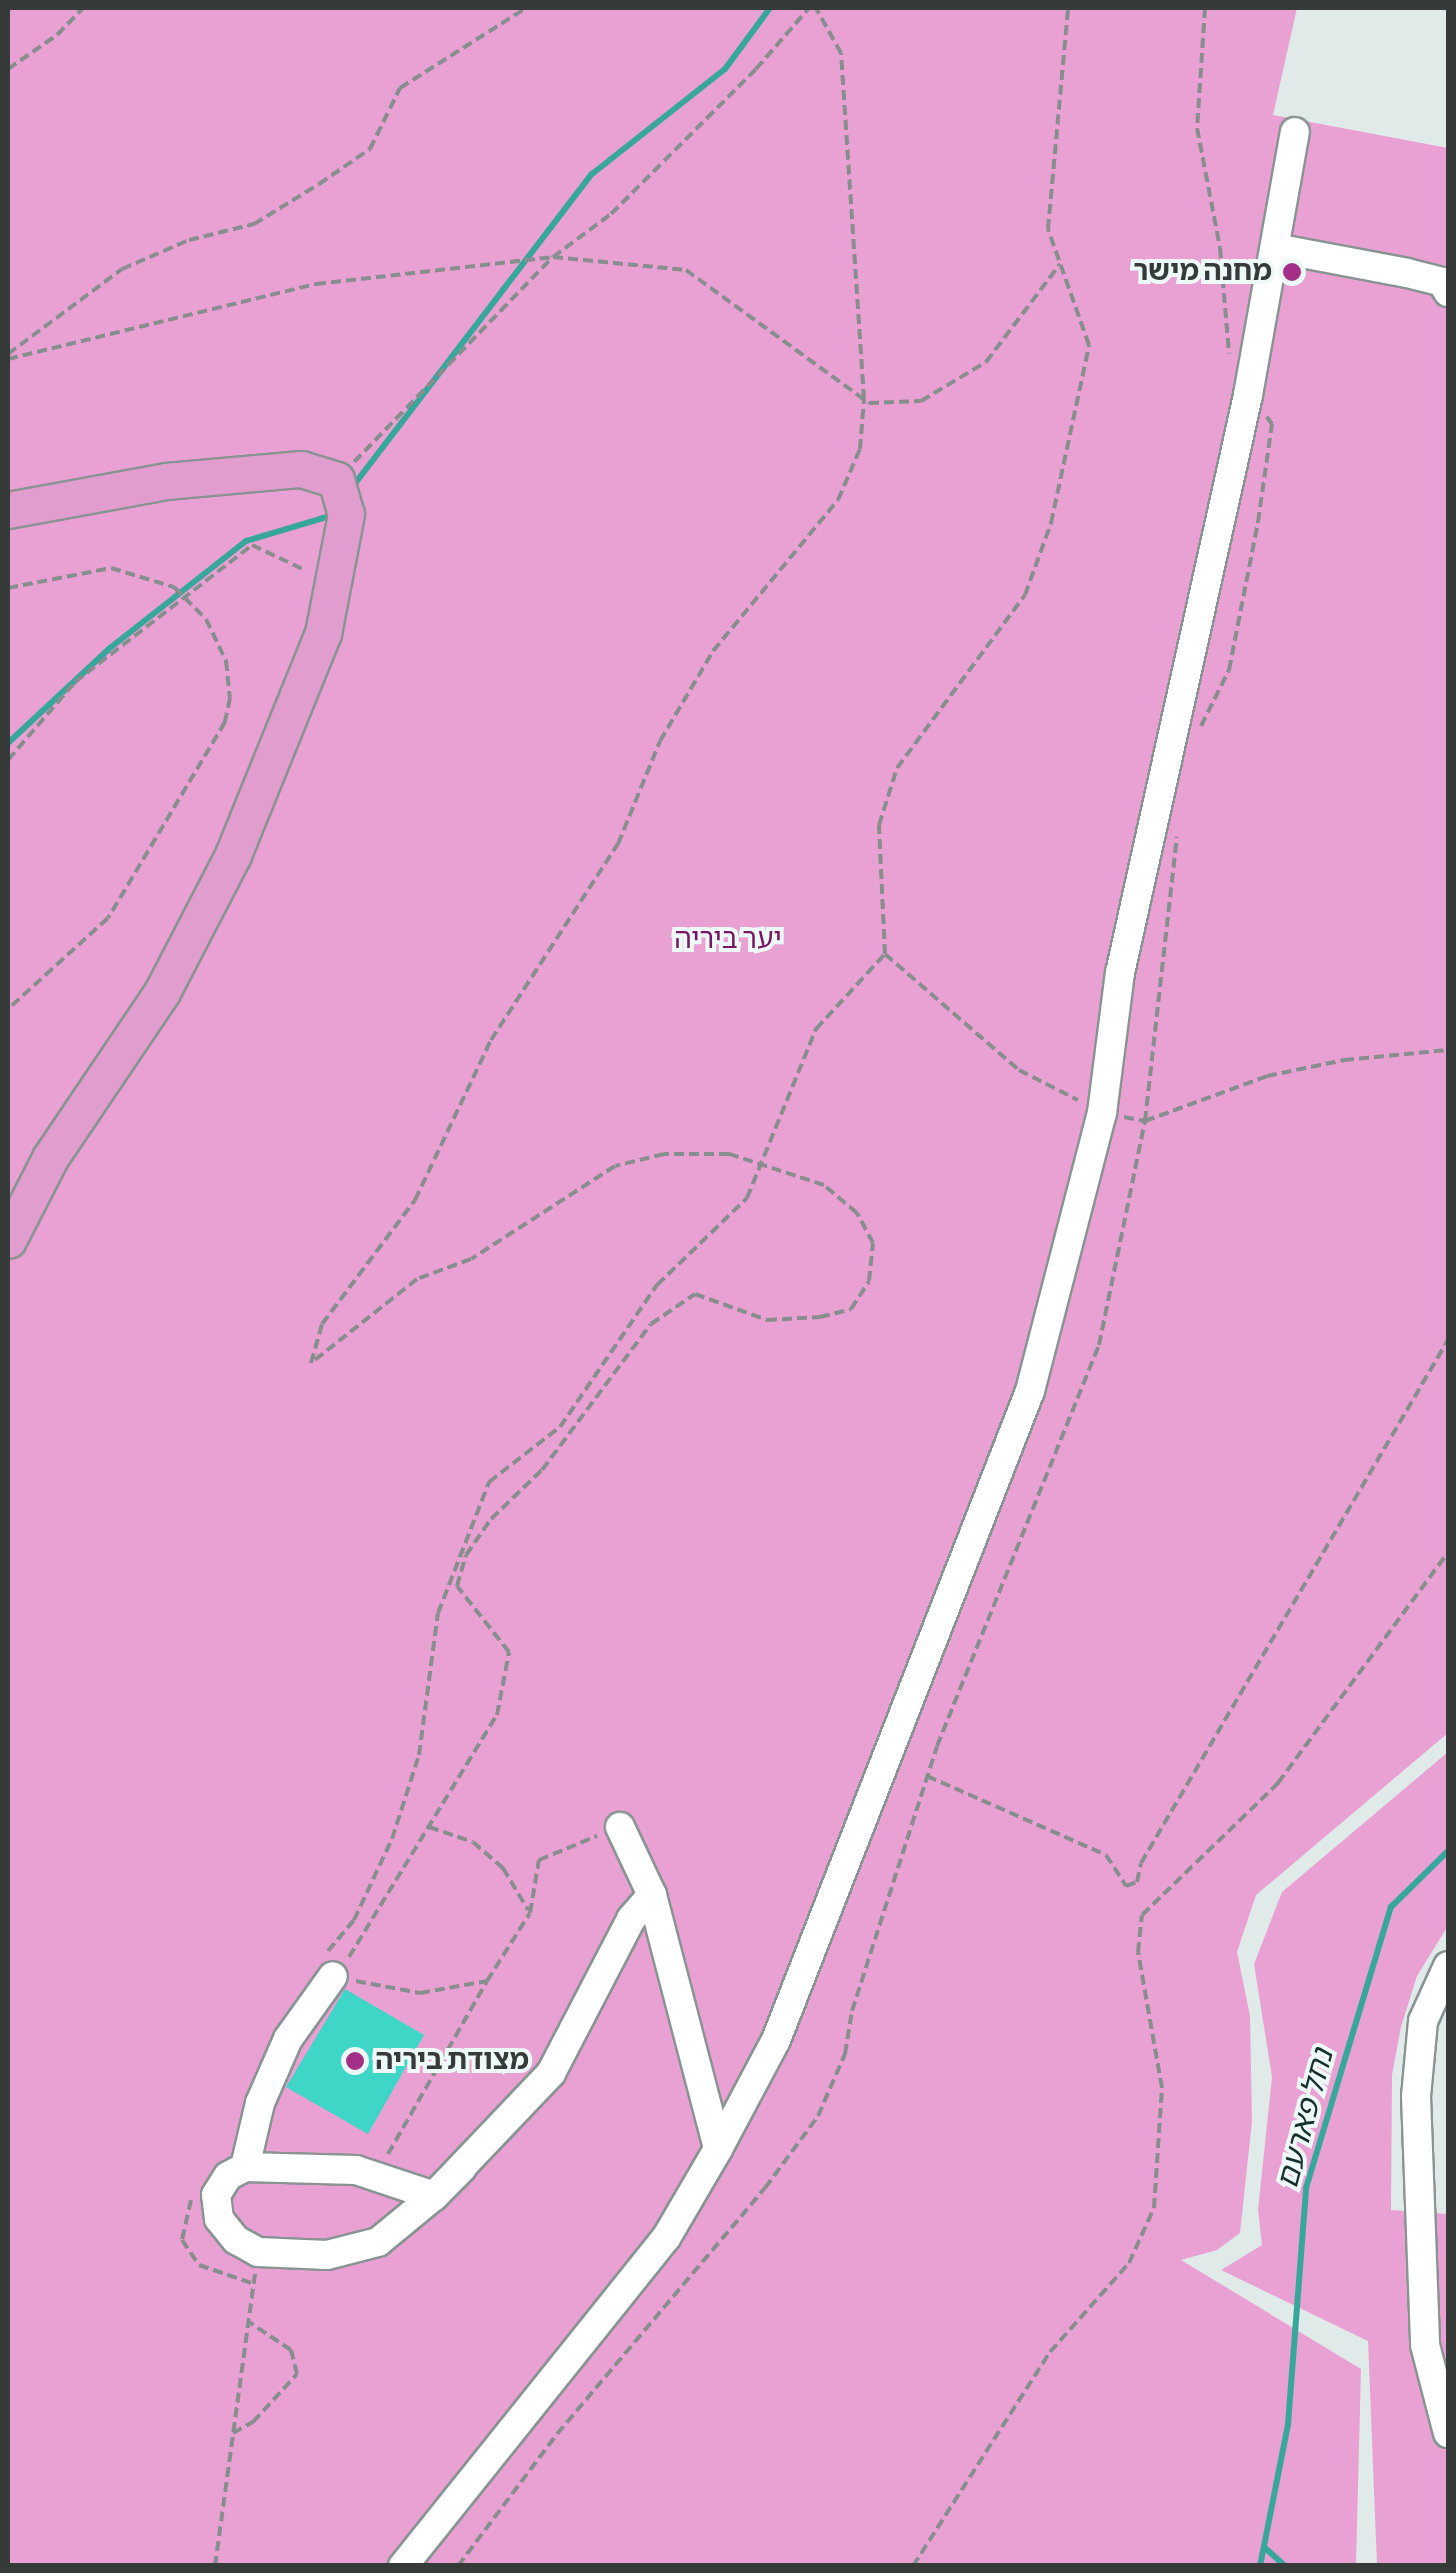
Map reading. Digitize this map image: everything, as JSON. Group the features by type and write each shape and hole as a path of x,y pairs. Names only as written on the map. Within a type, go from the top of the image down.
{"main road":[{"path":"8,510 242,472 302,469 336,480 346,514 323,633 232,855 162,992 50,1158 8,1240"}],"street":[{"path":"403,2566 666,2238 718,2149 776,2040 1030,1391 1102,1113 1120,973 1248,395 1295,132"},
{"path":"1275,248 1407,272 1442,282 1448,292"},
{"path":"620,1826 652,1895 718,2149"},
{"path":"434,2196 551,2073 631,1919 652,1895"},
{"path":"1448,1966 1423,2020 1416,2096 1424,2346 1448,2433"},
{"path":"244,2168 260,2103 288,2039 333,1976"},
{"path":"434,2196 356,2170 244,2168 228,2176 216,2195 220,2219 236,2240 258,2252 327,2255 378,2242 434,2196 462,2168"}],"path":[{"path":"8,69 57,35 83,8"},
{"path":"8,356 122,269 189,240 254,224 318,184 370,149 400,88 526,8"},
{"path":"333,1976 497,1715 510,1652 457,1586 466,1555 491,1518 542,1470 651,1324 695,1294 766,1320 851,1309 868,1280 873,1242 857,1213 824,1186 729,1154 680,1154 615,1166 471,1258 417,1279 311,1363 322,1324 415,1200 491,1040 618,844 660,741 713,652 838,500 860,449 864,399 840,53 812,8 610,214 553,258 336,480"},
{"path":"487,1982 420,1993 312,1969 354,1920 392,1839 420,1756 438,1613 489,1482 560,1427 657,1284 748,1198 816,1029 885,954 879,825 898,768 1025,595 1051,523 1088,345 1048,228 1068,8"},
{"path":"1193,741 1229,670 1258,522 1272,424 1248,395 1224,344 1220,248 1197,128 1205,8"},
{"path":"8,356 316,284 553,258 686,270 864,399 922,401 986,362 1060,264"},
{"path":"8,760 74,682 252,545 335,584"},
{"path":"8,588 111,568 174,587 206,619 226,660 225,722 108,918 8,1009"},
{"path":"1145,1121 1151,1024 1179,828"},
{"path":"885,954 1018,1070 1102,1113 1145,1121 1267,1076 1344,1060 1448,1050"},
{"path":"927,1776 1106,1855 1126,1886 1137,1882 1141,1863 1448,1340"},
{"path":"912,2566 1050,2352 1129,2263 1154,2208 1162,2088 1138,1952 1142,1915 1278,1783 1448,1552"},
{"path":"375,2156 391,2154 530,1913 539,1860 620,1826"},
{"path":"429,1827 473,1842 503,1868 530,1913"},
{"path":"214,2566 254,2284"},
{"path":"233,2434 253,2422 297,2374 292,2350 248,2322"}],"green space":[{"name":"יער ביריה","path":"8,8 1297,8 1273,115 1448,148 1448,1733 1256,1895 1237,1952 1250,2016 1252,2121 1240,2233 1217,2250 1181,2260 1361,2369 1356,2565 8,2566"},
{"path":"1448,1752 1448,1926 1417,1976 1401,2027 1392,2075 1391,2210 1448,2214 1448,2565 1377,2565 1368,2341 1221,2270 1262,2245 1258,2210 1272,2077 1254,1964 1282,1892"}],"building":[{"name":"מצודת ביריה","path":"345,1989 424,2035 368,2134 286,2087"}],"waterway":[{"path":"350,490 592,174 725,69 770,8"},
{"path":"8,743 110,648 246,541 330,516"},
{"name":"נחל פארעם","path":"1260,2566 1288,2424 1306,2188 1391,1907 1448,1851"},
{"path":"1264,2547 1285,2566"}],"place":[{"name":"מחנה מישר","path":"1292,272"},
{"name":"מצודת ביריה","path":"355,2061"}]}
